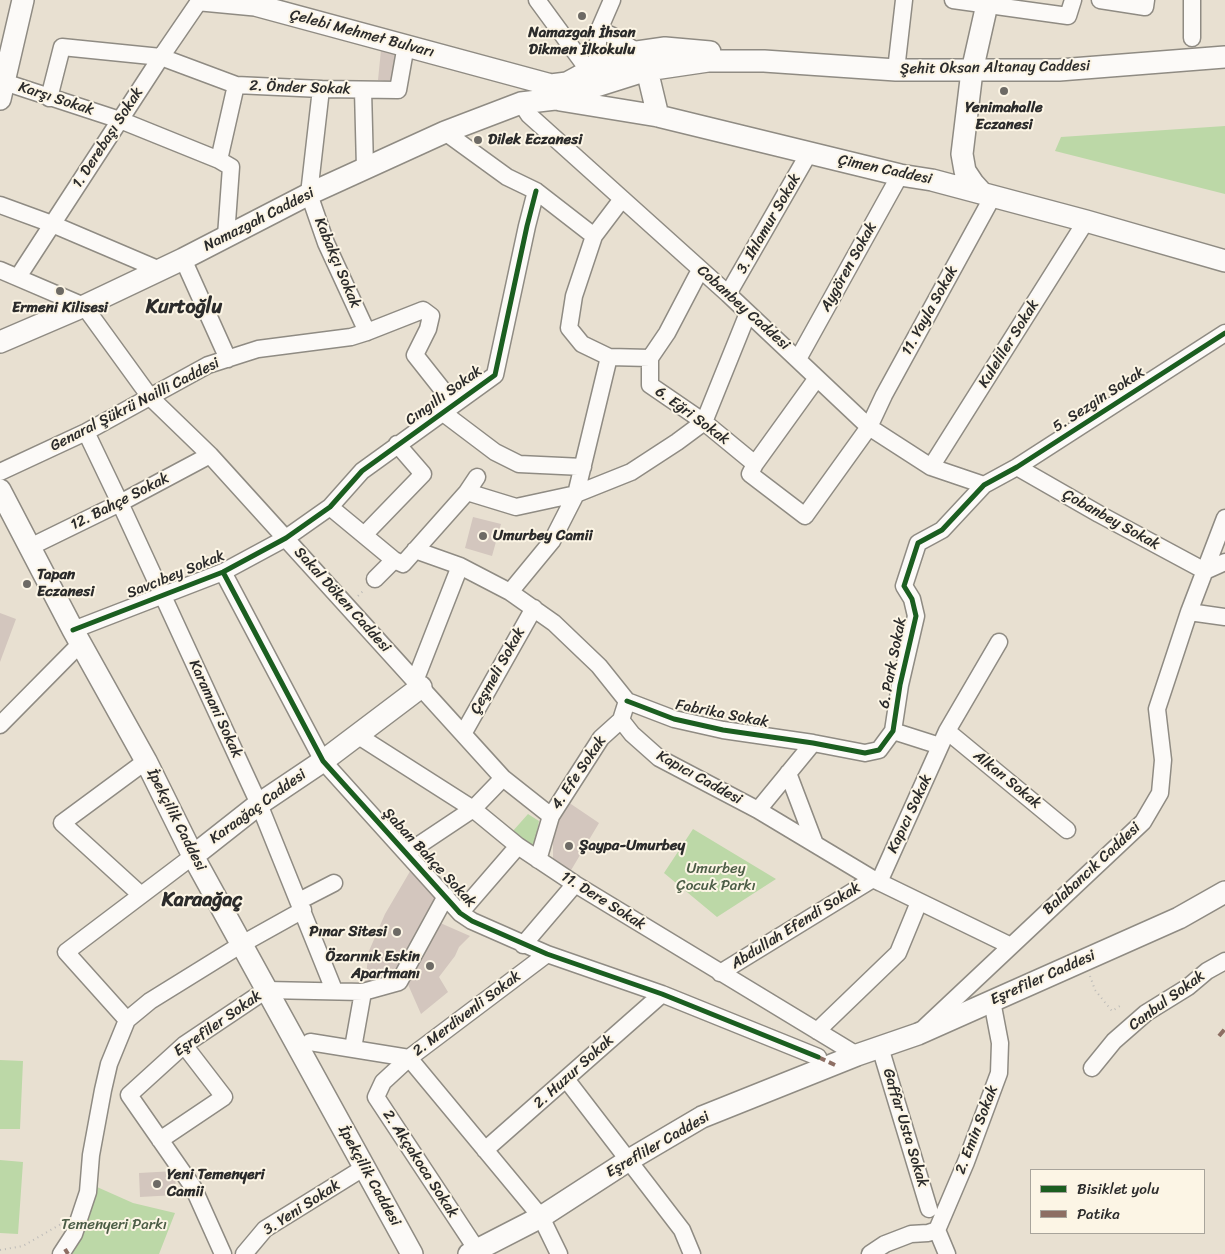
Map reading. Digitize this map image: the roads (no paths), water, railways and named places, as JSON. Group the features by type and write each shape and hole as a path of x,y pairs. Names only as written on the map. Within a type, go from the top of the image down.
{"main road":[{"path":"2,82 23,0"},
{"name":"Çelebi Mehmet Bulvarı","path":"201,0 255,3 520,77"},
{"path":"987,2 972,71 962,154 964,171 973,183 988,195"},
{"name":"Şehit Oksan Altanay Caddesi","path":"521,103 642,61 665,48 704,51 764,61 896,70 1058,70 1225,57"},
{"path":"642,61 658,116"},
{"name":"Şehit Oksan Altanay Caddesi","path":"553,92 592,70 642,61"},
{"name":"Şehit Oksan Altanay Caddesi","path":"520,77 553,92"},
{"name":"Çimen Caddesi","path":"553,92 809,154 900,175 932,180 1086,221 1225,261"},
{"name":"Namazgah Caddesi","path":"0,342 84,306 160,270 309,194 365,168 446,132 521,103"},
{"path":"932,180 944,175 962,154"},
{"name":"İpekçilik Caddesi","path":"0,490 76,637 146,761 193,856 412,1254"},
{"name":"Karaağaç Caddesi","path":"193,856 259,804 323,761 418,684"},
{"name":"Eşrefiler Caddesi","path":"857,1055 918,1034 1178,918 1225,892"},
{"name":"Eşrefliler Caddesi","path":"473,1252 540,1217 629,1160 702,1118 857,1055"}],"street":[{"name":"1. Derebaşı Sokak","path":"18,277 161,57 201,0"},
{"path":"537,0 592,70"},
{"path":"592,70 599,30 612,0"},
{"path":"896,70 904,0"},
{"path":"953,0 987,2 1068,16 1073,0"},
{"path":"1100,0 1145,7 1146,0"},
{"path":"1192,0 1192,38"},
{"path":"599,30 613,36 642,61"},
{"name":"2. Önder Sokak","path":"50,98 62,47 161,57 236,85 321,90 398,90 406,45"},
{"name":"Karşı Sokak","path":"2,82 120,120 219,160"},
{"path":"226,236 231,167 219,160 236,85"},
{"path":"309,194 321,90"},
{"path":"363,90 365,168"},
{"name":"Cobanbey Caddesi","path":"521,103 529,115 728,294 868,427 932,467 984,485"},
{"path":"446,132 507,177 536,191 594,236"},
{"name":"3. Ihlamur Sokak","path":"728,294 809,154"},
{"name":"Aygören Sokak","path":"798,359 900,175"},
{"name":"Cıngıllı Sokak","path":"286,538 330,506 362,471 495,375 526,226 536,191"},
{"name":"Kabakçı Sokak","path":"309,194 326,243 367,332"},
{"name":"11. Yayla Sokak","path":"755,464 750,474 805,516 868,427 988,195"},
{"path":"622,199 594,236 574,296 569,328 582,344 609,357 650,358 666,333 700,270"},
{"path":"0,205 52,224 160,270"},
{"name":"Kuleliler Sokak","path":"932,467 1086,221"},
{"path":"183,258 228,359"},
{"path":"0,270 84,306"},
{"name":"Sakal Döken Caddesi","path":"84,306 150,397 210,454 503,778 551,816"},
{"name":"Genaral Şükrü Nailli Caddesi","path":"0,472 86,432 208,365 258,349 351,337 423,310 431,316 428,329 415,355 447,408"},
{"path":"467,492 516,507 576,494 631,472 704,422 748,313"},
{"name":"5. Sezgin Sokak","path":"984,485 1016,467 1225,333"},
{"path":"510,592 552,541 576,494 609,357"},
{"name":"6. Eğri Sokak","path":"650,358 650,385 704,422 755,464"},
{"path":"755,464 817,378"},
{"path":"447,408 495,452 519,464 583,466"},
{"name":"Karamani Sokak","path":"86,432 259,804 334,990"},
{"path":"364,535 423,474 397,444"},
{"name":"12. Bahçe Sokak","path":"30,547 120,503 210,454"},
{"name":"Çobanbey Sokak","path":"1016,467 1205,571"},
{"path":"330,506 394,560 403,564 467,492 477,477"},
{"name":"6. Park Sokak","path":"813,743 865,753 879,750 893,731 900,684 916,616 912,599 904,586 918,543 942,530 984,485"},
{"name":"Balabancık Caddesi","path":"918,1034 1143,822 1160,793 1163,760 1157,709 1189,612 1225,518"},
{"name":"Savcıbey Sokak","path":"76,637 162,594 223,572 286,538"},
{"path":"415,550 460,566 510,592 554,623 599,666 627,701 621,720"},
{"path":"375,579 394,560"},
{"path":"1205,571 1225,562"},
{"path":"418,684 460,566"},
{"name":"Şaban Bahçe Sokak","path":"223,572 323,761 460,913 472,921 523,945 662,994 818,1057"},
{"name":"Çeşmeli Sokak","path":"463,734 534,608"},
{"path":"1189,612 1225,616"},
{"path":"0,725 76,637"},
{"name":"Kapıcı Sokak","path":"876,880 944,738 999,642"},
{"name":"Fabrika Sokak","path":"627,701 674,718 723,730 813,743"},
{"name":"Kapıcı Caddesi","path":"621,720 632,734 659,758 758,810 876,880 1011,946"},
{"name":"4. Efe Sokak","path":"538,860 551,816 601,738 621,720"},
{"path":"893,731 944,738"},
{"name":"11. Dere Sokak","path":"357,735 473,809 518,846 575,884 857,1055"},
{"name":"Alkan Sokak","path":"944,738 1067,830"},
{"path":"758,810 813,743"},
{"path":"141,895 62,823 146,761"},
{"path":"788,773 814,844"},
{"path":"407,853 473,809 503,778"},
{"name":"Şaban Bahçe Sokak","path":"460,913 518,846"},
{"path":"127,1020 66,952 193,856"},
{"name":"Abdullah Efendi Sokak","path":"720,973 876,880"},
{"path":"61,1254 74,1234 88,1192 91,1155 103,1090 110,1064 127,1020 150,1001 242,944 334,883"},
{"path":"523,945 575,884"},
{"path":"266,990 363,992 399,982 446,896"},
{"path":"817,1031 898,953 919,902"},
{"name":"2. Merdivenli Sokak","path":"310,1042 410,1058 547,954"},
{"name":"Canbul Sokak","path":"1092,1068 1114,1041 1146,1013 1188,987 1207,971 1225,961"},
{"name":"Eşrefiler Sokak","path":"223,1254 193,1187 129,1095 184,1045 266,990"},
{"path":"353,1048 363,992"},
{"name":"2. Huzur Sokak","path":"485,1150 662,994"},
{"name":"2. Emin Sokak","path":"937,1230 966,1162 999,1073 1000,1044 992,1001"},
{"path":"160,1140 224,1097 184,1045"},
{"name":"Gaffar Usta Sokak","path":"880,1047 929,1208"},
{"path":"410,1058 540,1217 559,1254"},
{"name":"2. Akçakoca Sokak","path":"410,1058 383,1082 376,1097 473,1252"},
{"path":"566,1079 682,1230 692,1254"},
{"name":"3. Yeni Sokak","path":"244,1254 265,1228 365,1168"},
{"path":"870,1254 887,1249 911,1234 928,1233 937,1230 947,1254"}],"place":[{"name":"Namazgah İhsan Dikmen İlkokulu","path":"582,16"},
{"name":"Yenimahalle Eczanesi","path":"1004,91"},
{"name":"Dilek Eczanesi","path":"478,140"},
{"name":"Ermeni Kilisesi","path":"60,291"},
{"name":"Umurbey Camii","path":"483,536"},
{"name":"Tapan Eczanesi","path":"27,584"},
{"name":"Şaypa-Umurbey","path":"569,846"},
{"name":"Pınar Sitesi","path":"397,932"},
{"name":"Özarınık Eskin Apartmanı","path":"430,966"},
{"name":"Yeni Temenyeri Camii","path":"157,1184"}],"district":[{"name":"Kurtoğlu","path":"184,308"},
{"name":"Karaağaç","path":"202,901"}],"park label":[{"name":"Umurbey Çocuk Parkı","path":"716,878"},
{"name":"Temenyeri Parkı","path":"114,1225"}]}
